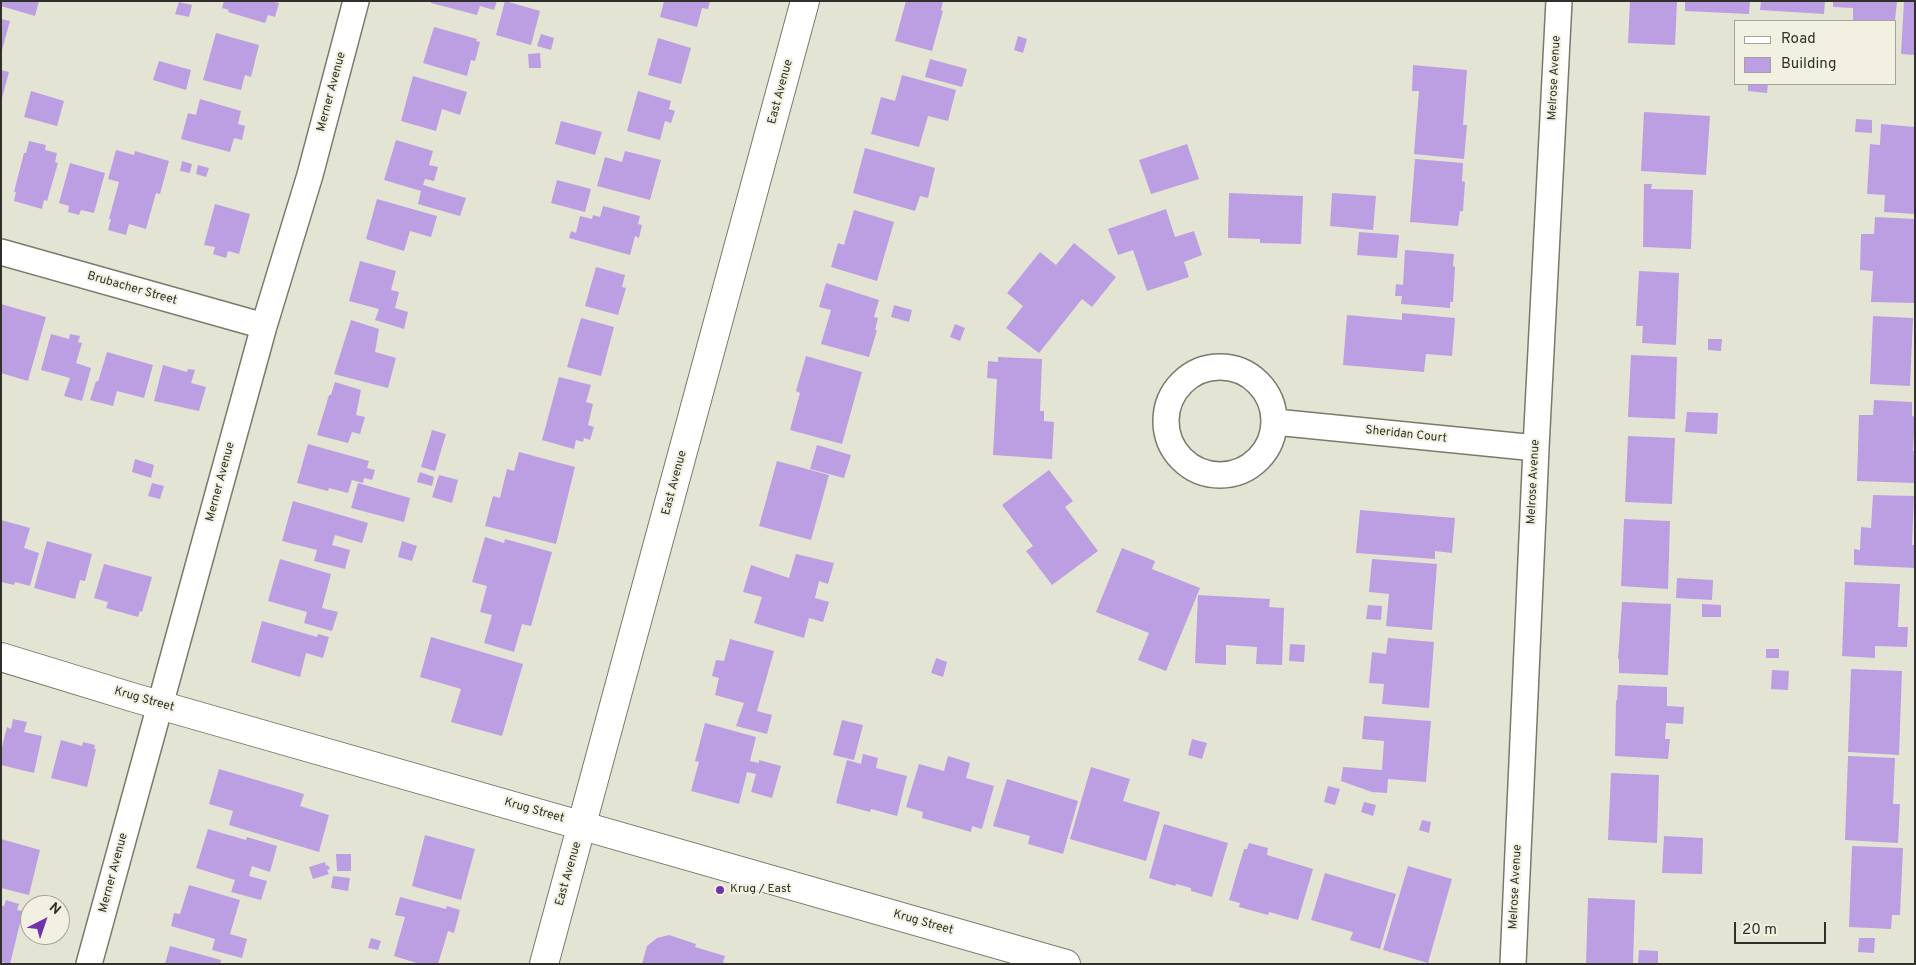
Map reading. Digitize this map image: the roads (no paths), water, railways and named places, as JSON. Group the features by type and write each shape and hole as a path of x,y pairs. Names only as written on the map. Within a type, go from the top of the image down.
{"street":[{"name":"Merner Avenue","path":"89,964 264,326 310,176 356,1"},
{"name":"East Avenue","path":"544,964 806,1"},
{"name":"Melrose Avenue","path":"1513,964 1536,448 1559,1"},
{"name":"Brubacher Street","path":"1,252 264,326"},
{"path":"1212,367 1235,368 1258,382 1271,399 1275,422 1268,448 1250,467 1227,475 1200,472 1187,464 1175,450 1167,430 1167,410 1171,398 1182,382 1194,373 1212,367"},
{"name":"Sheridan Court","path":"1275,422 1536,448"},
{"name":"Krug Street","path":"1,658 1066,964"}],"place":[{"name":"Krug / East","path":"720,890"}]}
